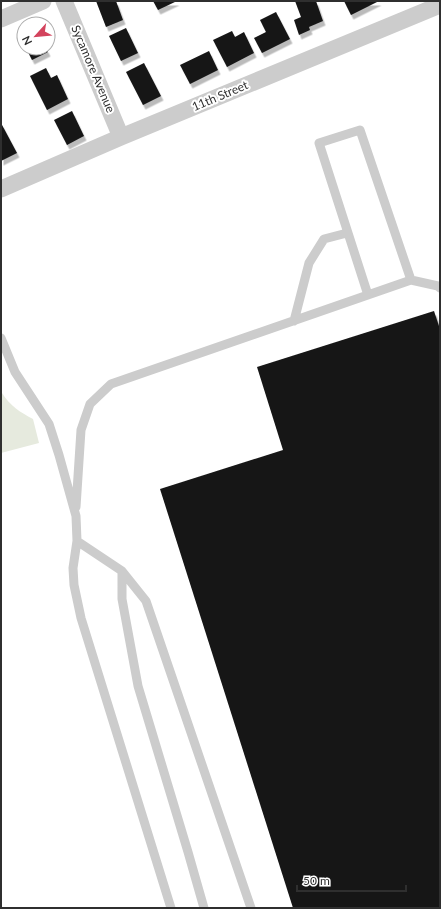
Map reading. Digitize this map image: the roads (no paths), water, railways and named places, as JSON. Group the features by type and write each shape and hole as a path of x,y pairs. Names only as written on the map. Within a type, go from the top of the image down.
{"street":[{"path":"1,18 43,1"},
{"name":"Sycamore Avenue","path":"64,1 121,137"},
{"name":"11th Street","path":"1,189 418,7 440,5"}],"lane":[{"path":"368,295 318,143 360,130 411,280"},
{"path":"294,321 309,263 324,239 347,233"},
{"path":"171,908 81,618 74,585 73,568 77,541 76,516 81,430 90,404 111,384 411,280 438,286 440,288"},
{"path":"1,338 15,372 49,424 76,516"},
{"path":"77,541 122,571 146,601 251,908"},
{"path":"122,571 122,599 138,686 204,908"}]}
